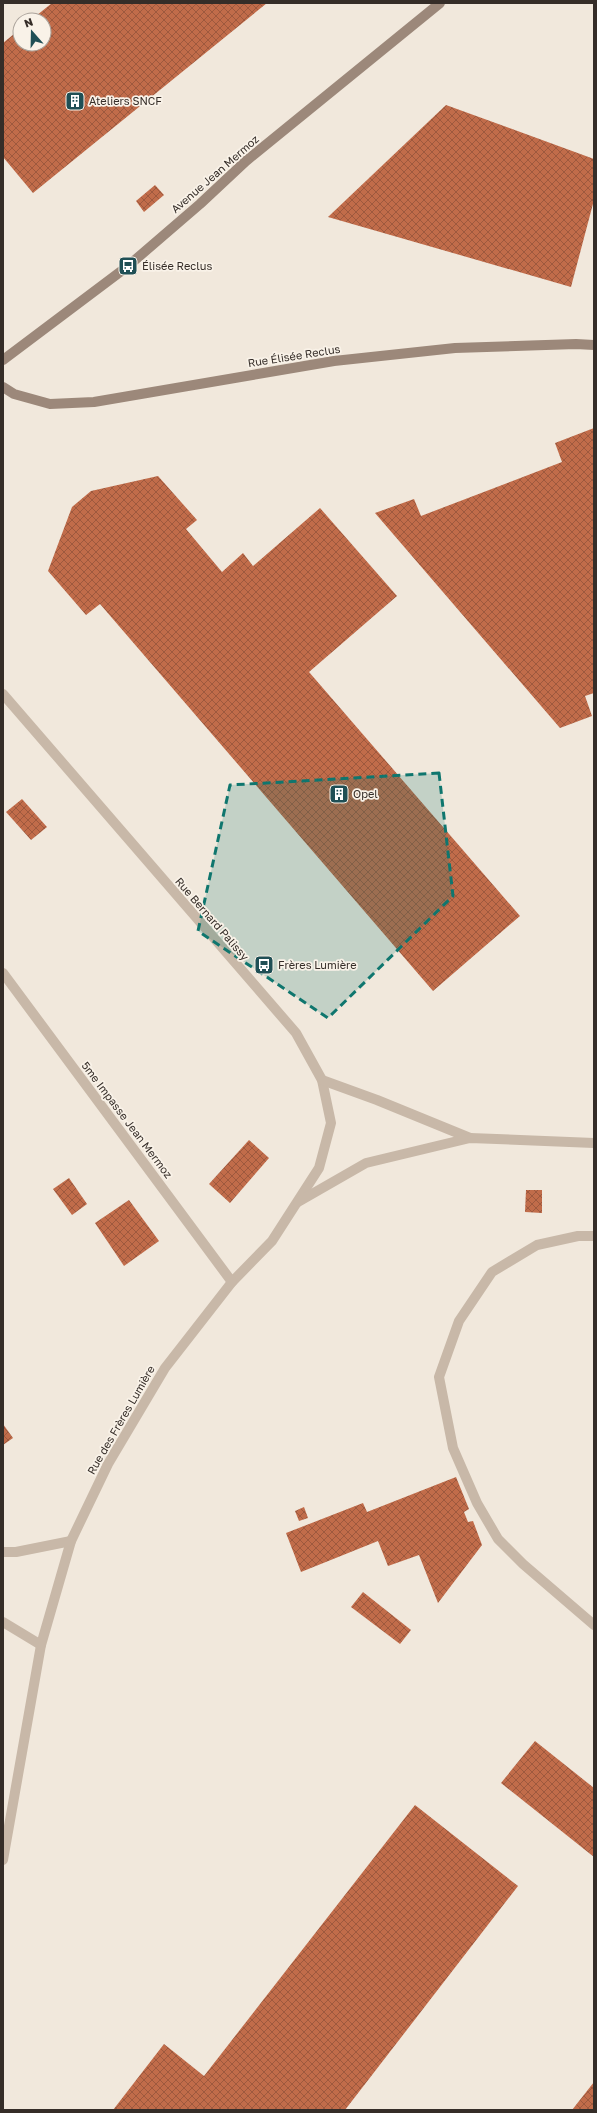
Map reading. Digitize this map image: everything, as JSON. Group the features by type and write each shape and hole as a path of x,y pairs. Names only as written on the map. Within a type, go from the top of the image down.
{"street":[{"name":"Avenue Jean Mermoz","path":"3,360 128,266 200,204 246,161 440,3"},
{"name":"Rue Élisée Reclus","path":"3,387 14,394 50,404 94,402 334,361 455,348 576,344 594,345"},
{"name":"Rue Bernard Palissy","path":"3,694 296,1033 322,1080"},
{"name":"5me Impasse Jean Mermoz","path":"3,973 232,1282"},
{"path":"322,1080 377,1100 470,1138"},
{"name":"Rue des Frères Lumière","path":"3,1860 41,1644 71,1541 108,1464 165,1368 232,1282 272,1241 318,1168 331,1123 322,1080"},
{"path":"297,1203 366,1163 470,1138 594,1143"},
{"path":"594,1236 578,1236 536,1245 492,1272 459,1320 439,1377 453,1448 477,1503 498,1539 524,1564 594,1625"},
{"path":"3,1552 16,1552 71,1541"},
{"path":"3,1622 41,1644"}],"highlighted area":[{"path":"439,773 453,896 328,1018 198,931 230,785"}],"building":[{"name":"Ateliers SNCF","path":"52,3 267,3 33,193 3,157 3,43 12,36 12,52 52,52 52,12 41,12"},
{"path":"446,105 594,159 594,200 571,287 328,217"},
{"path":"155,185 164,195 144,212 136,201"},
{"path":"594,428 594,693 585,696 592,716 560,728 375,513 414,499 421,516 562,462 555,443"},
{"name":"Opel","path":"158,476 197,520 186,529 222,572 243,553 253,566 320,508 397,596 309,672 520,916 433,991 100,604 86,615 48,571 72,507 91,491"},
{"path":"22,799 47,827 31,840 6,812"},
{"path":"249,1140 269,1158 230,1203 209,1184"},
{"path":"69,1178 87,1204 72,1215 53,1189"},
{"path":"526,1190 542,1190 542,1213 525,1212"},
{"path":"129,1200 159,1241 124,1266 95,1223"},
{"path":"3,1424 13,1438 3,1445"},
{"path":"456,1477 469,1509 464,1512 468,1522 473,1521 482,1545 438,1603 419,1555 388,1566 378,1541 301,1572 286,1533 363,1503 367,1512"},
{"path":"304,1507 308,1518 299,1521 295,1511"},
{"path":"363,1592 411,1630 400,1644 351,1607"},
{"path":"535,1741 594,1788 594,1857 501,1783"},
{"path":"415,1805 518,1886 345,2110 113,2110 164,2044 204,2076"},
{"path":"594,2082 594,2110 572,2110"}],"place":[{"name":"Ateliers SNCF","path":"75,101"},
{"name":"Élisée Reclus","path":"128,266"},
{"name":"Opel","path":"339,794"},
{"name":"Frères Lumière","path":"264,965"}]}
